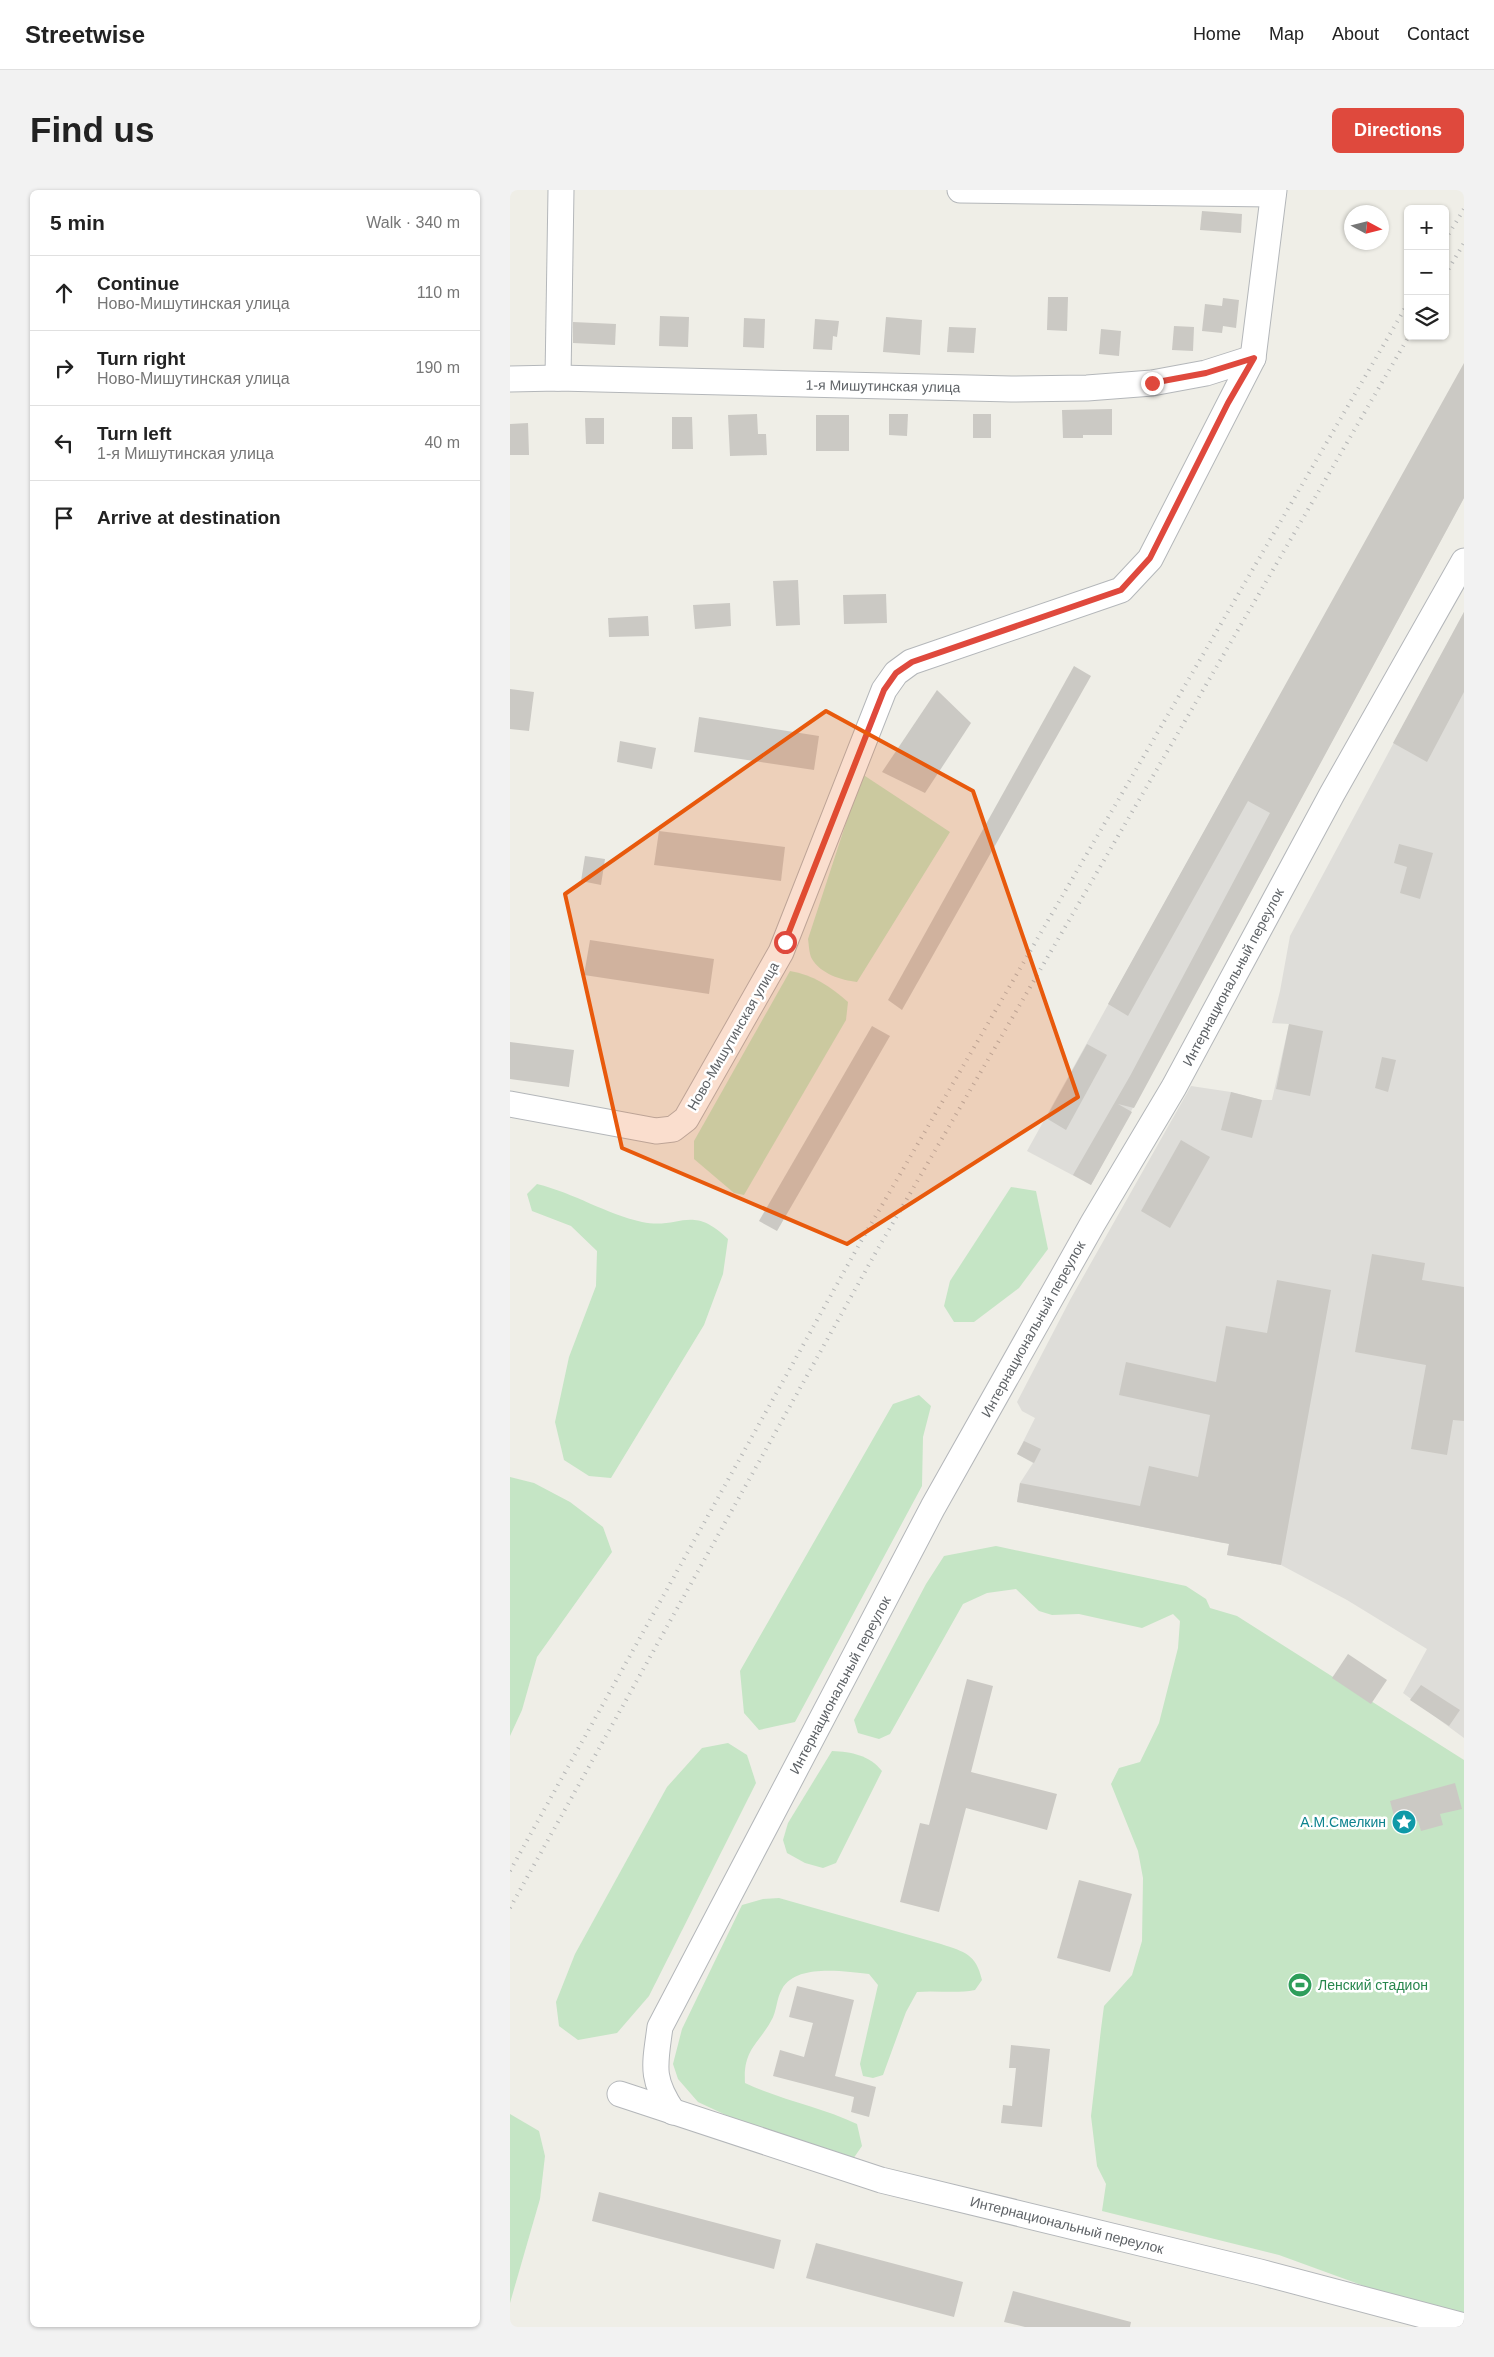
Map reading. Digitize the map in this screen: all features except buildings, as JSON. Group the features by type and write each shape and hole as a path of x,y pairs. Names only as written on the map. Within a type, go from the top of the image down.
{"street":[{"path":"558,378 561,190"},
{"path":"960,190 1273,192 1254,358"},
{"name":"1-я Мишутинская улица","path":"510,379 558,378 991,388 1087,388 1152,383 1206,373 1254,358"},
{"name":"Ново-Мишутинская улица","path":"510,1104 656,1131 672,1129 686,1119 781,952 884,690 896,673 912,662 1121,590 1150,558 1228,403 1254,358"},
{"name":"Интернациональный переулок","path":"673,2112 660,2093 654,2070 660,2027 933,1507 1093,1223 1174,1087 1332,794 1464,561"},
{"name":"Интернациональный переулок","path":"620,2094 881,2180 1260,2272 1464,2326"}],"highlighted area":[{"path":"826,711 973,791 1078,1097 847,1244 622,1148 565,894"}],"shaded area":[{"path":"1464,378 1464,498 1091,1185 1027,1151 1252,745"},
{"path":"1464,612 1464,1738 1403,1693 1427,1649 1347,1600 1281,1565 1227,1555 1232,1529 1223,1543 1017,1502 1020,1483 1033,1463 1017,1454 1035,1418 1022,1411 1017,1402 1070,1300 1191,1086 1231,1092 1262,1100 1272,1100 1289,1024 1272,1023 1290,936"}],"green space":[{"path":"862,774 950,832 857,982 838,978 821,969 811,957 808,939"},
{"path":"790,971 806,975 821,982 848,1002 846,1020 744,1195 734,1193 694,1159 694,1141"},
{"path":"537,1184 642,1222 655,1224 695,1220 704,1222 728,1239 723,1274 704,1325 611,1478 589,1476 564,1460 555,1422 569,1357 596,1286 597,1251 571,1226 532,1211 527,1194"},
{"path":"1011,1187 1036,1191 1048,1249 1019,1288 974,1322 954,1322 944,1306 950,1281"},
{"path":"919,1395 931,1406 923,1437 922,1486 795,1722 759,1730 744,1713 740,1671 893,1404"},
{"path":"510,1477 534,1483 570,1502 603,1527 612,1552 537,1657 522,1710 510,1736"},
{"name":"Ленский стадион","path":"996,1546 1186,1586 1206,1599 1210,1608 1237,1616 1464,1760 1464,2315 1430,2310 1279,2255 1102,2211 1106,2184 1097,2166 1091,2116 1104,2006 1132,1975 1142,1941 1143,1878 1138,1851 1111,1784 1119,1768 1140,1762 1159,1723 1178,1648 1180,1621 1173,1614 1142,1628 1079,1614 1052,1615 1039,1611 1016,1589 987,1593 963,1604 890,1734 879,1739 858,1733 854,1720 926,1584 944,1556"},
{"path":"728,1743 747,1755 756,1783 649,1996 617,2033 578,2040 559,2026 556,2002 575,1954 667,1787 702,1748"},
{"path":"832,1751 860,1755 872,1761 882,1771 836,1863 823,1868 805,1863 787,1853 783,1840 788,1823"},
{"path":"779,1898 957,1949 973,1959 980,1971 982,1980 975,1990 917,1992 906,2012 883,2075 873,2078 863,2076 860,2064 878,1985 869,1974 835,1971 810,1972 799,1975 789,1981 782,1989 773,2017 749,2055 746,2063 745,2083 857,2124 862,2146 853,2159 728,2116 698,2102 678,2079 673,2064 682,2029 742,1905 763,1899"},
{"path":"510,2114 539,2131 545,2156 540,2199 510,2303"}],"railway":[{"path":"1449,233 1464,209"},
{"path":"1449,268 1464,243"},
{"path":"510,1871 860,1243 1404,310"},
{"path":"510,1908 876,1252 1407,340"}],"place":[{"name":"А.М.Смелкин","path":"1404,1822"},
{"name":"Ленский стадион","path":"1300,1985"}],"route":[{"path":"785,942 884,690 896,673 912,662 1077,607 1121,590 1150,558 1228,403 1254,358 1206,373 1152,383"}]}
